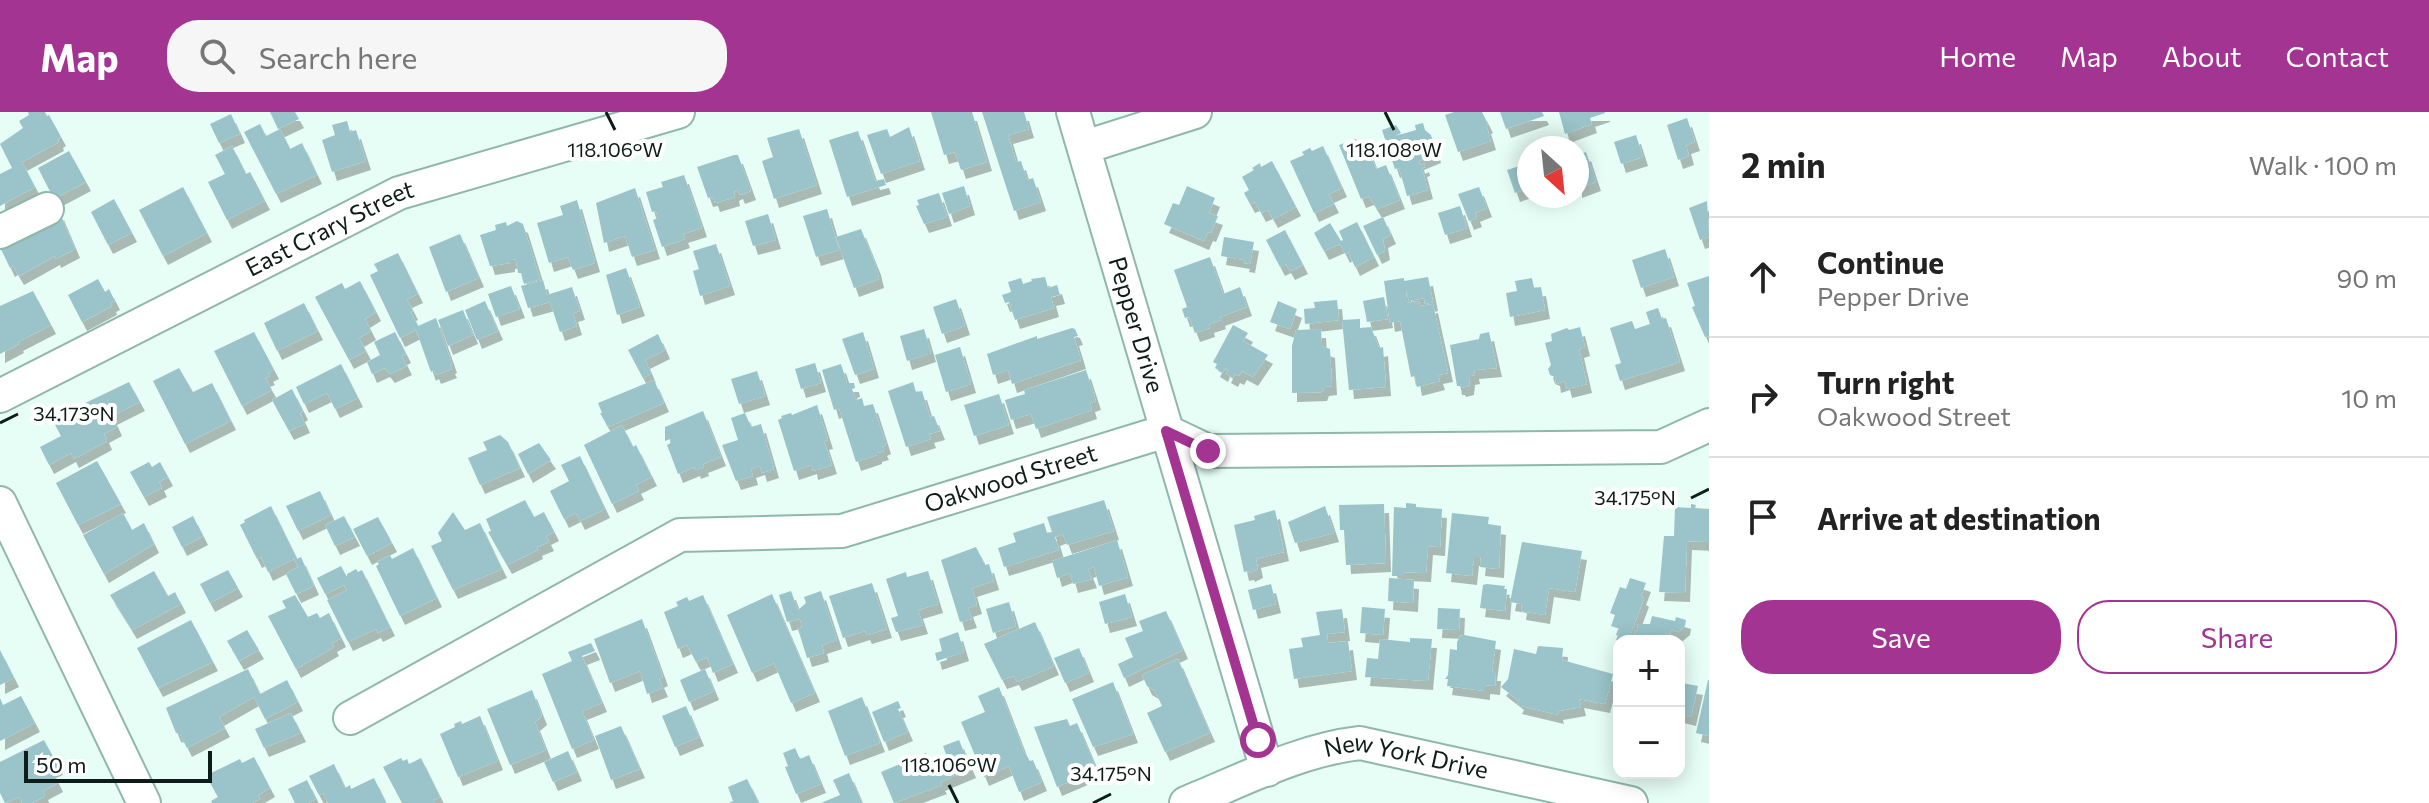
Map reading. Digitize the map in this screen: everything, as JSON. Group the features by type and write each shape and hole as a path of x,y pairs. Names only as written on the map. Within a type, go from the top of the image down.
{"street":[{"name":"East Crary Street","path":"0,396 399,193 678,112"},
{"name":"Pepper Drive","path":"1073,112 1267,770"},
{"path":"1085,147 1195,112"},
{"path":"0,232 47,209"},
{"path":"1166,431 1208,451 1661,447 1709,425"},
{"name":"Oakwood Street","path":"350,718 680,535 842,531 1166,431"},
{"path":"0,503 144,803"},
{"name":"New York Drive","path":"1186,803 1298,756 1331,746 1360,743 1631,803"}],"building":[{"path":"28,112 45,112 49,115 61,137 59,142 22,162 35,187 0,206 0,174 12,168 0,144 23,128 19,121 29,115"},
{"path":"270,112 295,112 299,119 278,129"},
{"path":"931,112 972,112 987,162 961,170 955,152 944,155"},
{"path":"982,112 1024,112 1029,129 1008,135 1016,162 1021,161 1027,180 1033,178 1041,202 1014,211"},
{"path":"1482,112 1491,141 1458,152 1445,115"},
{"path":"1500,112 1542,112 1544,116 1506,129"},
{"path":"1559,112 1605,113 1590,118 1592,124 1565,134"},
{"path":"231,114 240,134 219,143 210,124"},
{"path":"1687,118 1695,142 1686,145 1689,156 1678,160 1667,125"},
{"path":"347,121 350,132 356,130 366,161 332,172 322,140 335,135 332,125"},
{"path":"1423,123 1431,135 1436,154 1419,161 1420,165 1424,163 1425,167 1422,168 1428,190 1407,196 1399,168 1395,169 1382,130 1396,125 1401,133 1395,136 1416,130 1415,125"},
{"path":"260,124 266,136 280,129 290,149 302,143 317,175 276,194 244,132"},
{"path":"909,127 920,161 881,174 867,135 887,129 890,137"},
{"path":"799,129 817,185 774,199 762,161 773,157 767,138"},
{"path":"858,131 875,181 884,179 886,185 847,197 829,140"},
{"path":"1636,135 1643,157 1621,164 1614,142"},
{"path":"1356,139 1359,147 1366,144 1376,169 1386,165 1400,200 1377,209 1369,196 1361,199 1339,145"},
{"path":"232,146 246,174 250,172 265,201 227,220 208,182 225,174 215,155"},
{"path":"1323,146 1342,188 1329,194 1334,204 1314,213 1290,161 1304,155 1302,152 1310,148 1312,151"},
{"path":"69,151 86,182 54,199 38,168"},
{"path":"738,155 751,191 740,195 738,190 734,192 735,197 715,203 713,197 708,198 697,167"},
{"path":"1272,161 1296,207 1273,219 1268,210 1261,213 1255,202 1250,204 1244,193 1249,190 1242,177 1260,163 1261,167"},
{"path":"1589,161 1596,182 1589,185"},
{"path":"1517,167 1517,192 1515,193 1507,170"},
{"path":"684,175 702,228 683,234 685,239 662,247 653,220 658,218 656,211 652,212 646,192 663,187 661,182"},
{"path":"964,186 970,206 949,214 942,193"},
{"path":"1187,186 1215,198 1209,213 1218,216 1204,241 1164,224 1173,203 1179,205"},
{"path":"183,187 207,233 163,256 139,210"},
{"path":"1479,187 1487,208 1475,213 1477,218 1469,221 1458,194"},
{"path":"635,188 655,250 632,257 625,236 604,243 596,203"},
{"path":"939,193 947,217 924,224 916,206 919,205 917,200"},
{"path":"114,199 132,233 108,245 91,212"},
{"path":"577,200 595,263 573,270 568,257 549,263 537,223 563,215 560,206"},
{"path":"1707,201 1709,237 1700,240 1689,208"},
{"path":"1460,206 1467,228 1445,235 1438,213"},
{"path":"827,209 839,250 816,257 803,216"},
{"path":"59,211 75,249 19,276 13,266 10,268 0,247"},
{"path":"768,214 776,240 753,246 745,221"},
{"path":"1383,217 1391,235 1383,239 1385,251 1377,255 1363,226"},
{"path":"517,221 523,224 540,279 524,284 516,259 490,266 480,235 496,230 495,225 506,222 507,226"},
{"path":"1357,222 1374,257 1355,267 1340,244 1324,251 1314,233 1330,223 1341,241 1339,231"},
{"path":"861,229 879,279 854,288 836,237"},
{"path":"1285,230 1303,265 1290,271 1286,264 1280,267 1266,240"},
{"path":"460,234 479,278 446,292 429,247"},
{"path":"1224,237 1254,242 1250,264 1244,263 1245,260 1221,256"},
{"path":"716,244 730,286 700,296 693,271 699,269 693,251"},
{"path":"1665,249 1674,277 1641,288 1632,260"},
{"path":"398,253 418,294 407,299 411,312 418,326 436,318 452,369 436,375 434,370 431,372 416,330 400,338 370,275 378,271 374,264"},
{"path":"1210,257 1223,294 1240,287 1247,307 1220,317 1221,320 1209,324 1210,328 1195,333 1182,309 1187,307 1174,270"},
{"path":"626,268 640,307 617,315 606,275"},
{"path":"1709,276 1709,336 1705,337 1692,307 1695,306 1687,283"},
{"path":"1045,277 1048,288 1057,285 1060,295 1051,297 1054,308 1015,320 1009,302 1005,303 1002,295 1011,292 1008,282 1021,278 1023,284"},
{"path":"1428,277 1433,302 1425,304 1424,298 1409,301 1406,289 1407,303 1419,301 1420,306 1433,304 1448,373 1438,375 1440,381 1417,387 1415,376 1411,377 1400,321 1390,323 1384,281"},
{"path":"1532,278 1534,288 1541,287 1545,310 1510,317 1506,293 1517,291 1515,281"},
{"path":"98,279 105,292 109,289 115,301 111,303 112,306 82,322 68,295"},
{"path":"543,280 547,295 572,287 580,311 573,313 577,326 560,332 550,302 528,308 521,286"},
{"path":"360,281 376,312 365,319 371,331 359,338 366,351 349,360 315,297 342,283 345,289"},
{"path":"511,286 520,309 496,317 488,294"},
{"path":"33,291 51,325 0,354 0,306"},
{"path":"1384,297 1388,319 1367,322 1363,301"},
{"path":"956,299 965,326 942,334 933,307"},
{"path":"1337,300 1339,320 1305,324 1304,309 1315,308 1314,302"},
{"path":"485,301 498,331 477,340 465,310"},
{"path":"1278,301 1297,309 1290,329 1270,322"},
{"path":"304,303 318,331 277,351 264,323"},
{"path":"1658,308 1662,319 1666,318 1680,362 1620,381 1615,365 1621,363 1610,328 1632,321 1635,329 1650,324 1646,312"},
{"path":"463,310 473,335 448,346 438,320"},
{"path":"1360,319 1360,328 1371,327 1379,348 1383,347 1386,387 1349,390 1342,320"},
{"path":"1233,325 1248,333 1243,341 1268,355 1253,377 1242,371 1233,378 1226,374 1228,370 1225,368 1223,373 1215,368 1217,364 1213,362"},
{"path":"1580,327 1585,347 1579,349 1587,384 1567,389 1565,381 1556,384 1555,377 1550,375 1548,369 1551,365 1545,343 1552,341 1551,334"},
{"path":"1072,328 1078,336 1074,337 1081,360 1012,384 1008,370 993,375 987,354 1037,336 1037,339"},
{"path":"924,329 931,353 907,361 900,336"},
{"path":"1321,329 1322,346 1330,349 1332,386 1324,387 1322,392 1292,393 1292,346 1296,330"},
{"path":"254,332 274,370 265,378 272,390 242,406 214,351"},
{"path":"395,332 406,354 402,356 407,366 390,374 385,368 372,374 367,362 380,355 374,342"},
{"path":"863,332 874,369 855,375 842,339"},
{"path":"1489,332 1497,368 1474,370 1475,375 1470,376 1469,386 1457,386 1450,345 1479,339 1480,334"},
{"path":"658,334 665,350 645,360 651,374 643,378 628,350"},
{"path":"960,347 971,384 946,392 935,355"},
{"path":"815,363 821,383 801,389 795,369"},
{"path":"341,364 358,398 335,409 327,393 304,404 296,387"},
{"path":"841,364 847,383 854,383 855,388 852,389 856,400 862,398 864,406 873,404 886,445 882,447 884,451 877,455 856,462 839,408 834,410 822,370"},
{"path":"179,368 193,392 212,383 231,421 185,444 153,381"},
{"path":"1086,370 1096,401 1090,403 1092,410 1036,429 1031,414 1011,420 1005,400 1025,394 1024,390"},
{"path":"757,371 765,396 739,404 731,379"},
{"path":"654,380 664,403 608,427 598,403"},
{"path":"129,382 140,402 112,416 117,427 104,434 107,441 74,459 71,453 49,465 40,447 61,436 52,419"},
{"path":"913,382 916,392 922,391 930,417 934,416 940,431 929,434 931,439 906,447 888,391"},
{"path":"292,389 303,411 300,413 305,424 289,431 272,400"},
{"path":"999,394 1009,425 974,436 964,405"},
{"path":"817,405 832,465 813,471 812,465 794,471 778,420 781,416"},
{"path":"703,411 721,457 703,464 704,467 678,474 667,445 671,443 670,439 665,441 665,427"},
{"path":"745,413 751,427 761,424 774,469 762,473 760,466 751,469 753,476 736,481 722,445 738,440 731,418"},
{"path":"622,425 652,477 636,485 639,491 612,504 584,445"},
{"path":"500,435 508,442 520,468 480,485 468,458 487,450 483,442"},
{"path":"539,443 551,460 528,474 518,454"},
{"path":"580,456 605,509 580,521 576,513 564,519 550,491 569,481 561,465"},
{"path":"97,461 121,504 78,525 56,483"},
{"path":"149,462 152,467 160,462 168,477 159,482 162,488 144,497 130,472"},
{"path":"320,491 331,515 298,531 286,506"},
{"path":"525,500 534,517 544,512 554,532 546,536 549,542 537,547 538,550 507,565 488,532 491,531 486,519"},
{"path":"1104,500 1114,531 1067,545 1063,534 1055,537 1059,550 1004,567 998,548 1016,542 1013,533 1044,523 1047,533 1052,532 1047,517"},
{"path":"1406,503 1442,509 1440,547 1428,546 1426,573 1403,572 1403,576 1392,576 1394,507 1406,508"},
{"path":"1384,504 1386,563 1346,565 1339,505"},
{"path":"1691,504 1696,505 1695,508 1709,509 1709,542 1687,541 1685,593 1659,592 1664,536 1674,536 1675,507 1691,508"},
{"path":"271,506 314,586 296,594 286,574 298,567 294,559 268,572 261,557 257,559 240,525"},
{"path":"1325,506 1334,533 1295,543 1288,522"},
{"path":"1275,510 1284,552 1256,559 1258,569 1244,572 1234,525 1255,520 1254,516"},
{"path":"453,512 465,530 480,523 502,569 453,590 431,546 442,541 438,533"},
{"path":"123,513 132,530 144,523 154,544 104,574 83,535"},
{"path":"1452,513 1489,517 1488,524 1501,526 1499,569 1480,567 1481,557 1474,557 1472,576 1446,573"},
{"path":"193,516 203,536 182,547 172,527"},
{"path":"344,516 355,537 335,546 325,525"},
{"path":"378,517 392,543 367,556 353,529"},
{"path":"1117,540 1128,577 1099,586 1094,567 1088,569 1092,579 1073,584 1070,573 1057,578 1052,561"},
{"path":"1522,542 1582,551 1575,592 1549,588 1545,615 1521,611 1522,604 1510,602"},
{"path":"976,547 985,565 989,564 994,581 972,588 977,605 968,608 972,619 960,622 941,560"},
{"path":"413,548 437,598 400,616 376,566 379,564 377,562 390,555 392,559"},
{"path":"341,566 347,577 356,569 358,572 362,570 390,627 378,633 376,629 348,642 327,600 347,590 344,585 325,594 317,578"},
{"path":"228,570 238,588 210,603 200,584"},
{"path":"154,571 168,596 175,592 181,604 132,630 110,595"},
{"path":"928,571 938,604 918,610 923,625 896,632 891,618 898,616 886,579 906,572 907,577"},
{"path":"1389,578 1414,580 1413,603 1388,601"},
{"path":"1630,578 1646,583 1641,596 1644,598 1630,635 1618,635 1620,629 1611,626 1615,615 1610,613 1620,587 1626,589"},
{"path":"872,583 887,629 867,635 865,631 843,638 829,596"},
{"path":"1271,584 1276,604 1253,610 1248,590"},
{"path":"1483,585 1505,586 1504,589 1507,589 1505,611 1480,608"},
{"path":"791,591 798,610 806,603 804,597 821,591 837,640 822,645 824,653 807,658 798,629 802,627 800,619 787,622 779,595"},
{"path":"772,594 815,693 791,703 774,663 752,673 727,615"},
{"path":"1125,594 1132,617 1105,624 1099,602"},
{"path":"295,595 308,617 317,613 320,618 329,613 341,638 332,643 334,647 296,669 268,616 286,608 282,601"},
{"path":"703,595 733,664 713,673 707,657 696,662 687,645 678,649 664,612 678,606 676,602 687,597 689,601"},
{"path":"1009,602 1016,626 993,633 986,609"},
{"path":"1362,607 1385,609 1383,635 1360,633"},
{"path":"1438,608 1460,609 1459,630 1437,629"},
{"path":"1342,609 1345,632 1327,634 1328,643 1348,641 1352,671 1294,679 1289,649 1303,647 1301,638 1320,635 1316,612"},
{"path":"1166,611 1183,650 1124,678 1118,664 1133,657 1125,638 1143,631 1139,621"},
{"path":"1652,616 1686,620 1685,626 1678,632 1671,630 1670,635 1634,635 1638,624 1650,624"},
{"path":"642,619 663,677 659,679 663,688 647,694 640,671 610,683 594,639"},
{"path":"191,620 213,662 158,688 137,648"},
{"path":"1035,622 1054,666 1017,682 1014,676 1002,680 984,644"},
{"path":"247,630 259,650 239,661 227,641"},
{"path":"958,632 964,652 937,661 935,653 942,651 939,639"},
{"path":"1464,635 1496,641 1492,672 1496,672 1495,686 1485,685 1485,691 1447,686 1448,679 1445,679 1450,649 1457,650 1457,642"},
{"path":"1410,638 1432,639 1428,681 1365,677 1367,658 1378,659 1380,639 1410,642"},
{"path":"591,643 595,651 582,656 602,703 582,711 594,740 572,749 542,674 572,661 568,652"},
{"path":"1538,646 1563,648 1562,660 1613,674 1605,704 1579,699 1581,707 1558,711 1559,715 1517,705 1519,701 1501,687 1508,679 1514,649 1536,654"},
{"path":"1079,648 1089,673 1065,683 1054,658"},
{"path":"0,650 14,678 0,685"},
{"path":"1178,659 1210,733 1165,752 1147,713 1162,706 1142,675"},
{"path":"248,669 260,694 287,680 298,702 265,719 254,697 219,717 225,728 187,748 180,734 176,733 166,708"},
{"path":"705,669 714,691 689,702 680,680"},
{"path":"1709,680 1709,736 1696,733"},
{"path":"1113,682 1133,734 1093,747 1072,699"},
{"path":"1685,684 1698,686 1691,717 1685,716"},
{"path":"999,687 1024,752 1030,761 1033,760 1042,782 1019,792 1009,766 984,777 961,722 985,712 978,696"},
{"path":"532,690 542,716 535,722 546,750 510,765 487,709"},
{"path":"21,696 35,723 0,741 0,698 3,705"},
{"path":"862,697 880,743 845,756 828,711"},
{"path":"898,701 901,708 898,709 908,732 884,742 872,712"},
{"path":"686,706 699,737 675,747 662,716"},
{"path":"291,713 301,733 264,748 255,729"},
{"path":"480,716 498,761 458,777 440,734 455,727 454,724"},
{"path":"1067,719 1070,726 1077,723 1097,770 1057,787 1034,727"},
{"path":"621,726 640,769 611,780 595,736"},
{"path":"44,740 58,766 51,769 58,783 43,791 45,796 32,803 22,803 19,797 5,803 0,793 0,762"},
{"path":"959,740 971,769 940,782 942,785 894,803 881,772 926,753 931,764 947,757 943,746"},
{"path":"795,748 800,759 809,755 821,784 796,794 783,753"},
{"path":"568,751 577,772 553,782 544,762"},
{"path":"254,757 270,788 258,795 260,799 252,803 212,803 218,797 209,781 212,779 209,774 240,759 242,763"},
{"path":"401,758 403,761 407,759 409,764 421,758 440,797 433,800 435,803 402,803 383,767"},
{"path":"334,764 345,788 350,785 351,789 374,778 386,803 328,803 323,793 319,795 309,776"},
{"path":"849,773 862,803 821,803 840,795 833,780"},
{"path":"747,779 759,803 729,803 733,801 728,787"},
{"path":"307,780 316,799 308,803 295,803 288,789"}],"route":[{"path":"1208,451 1166,431 1258,740"}]}
